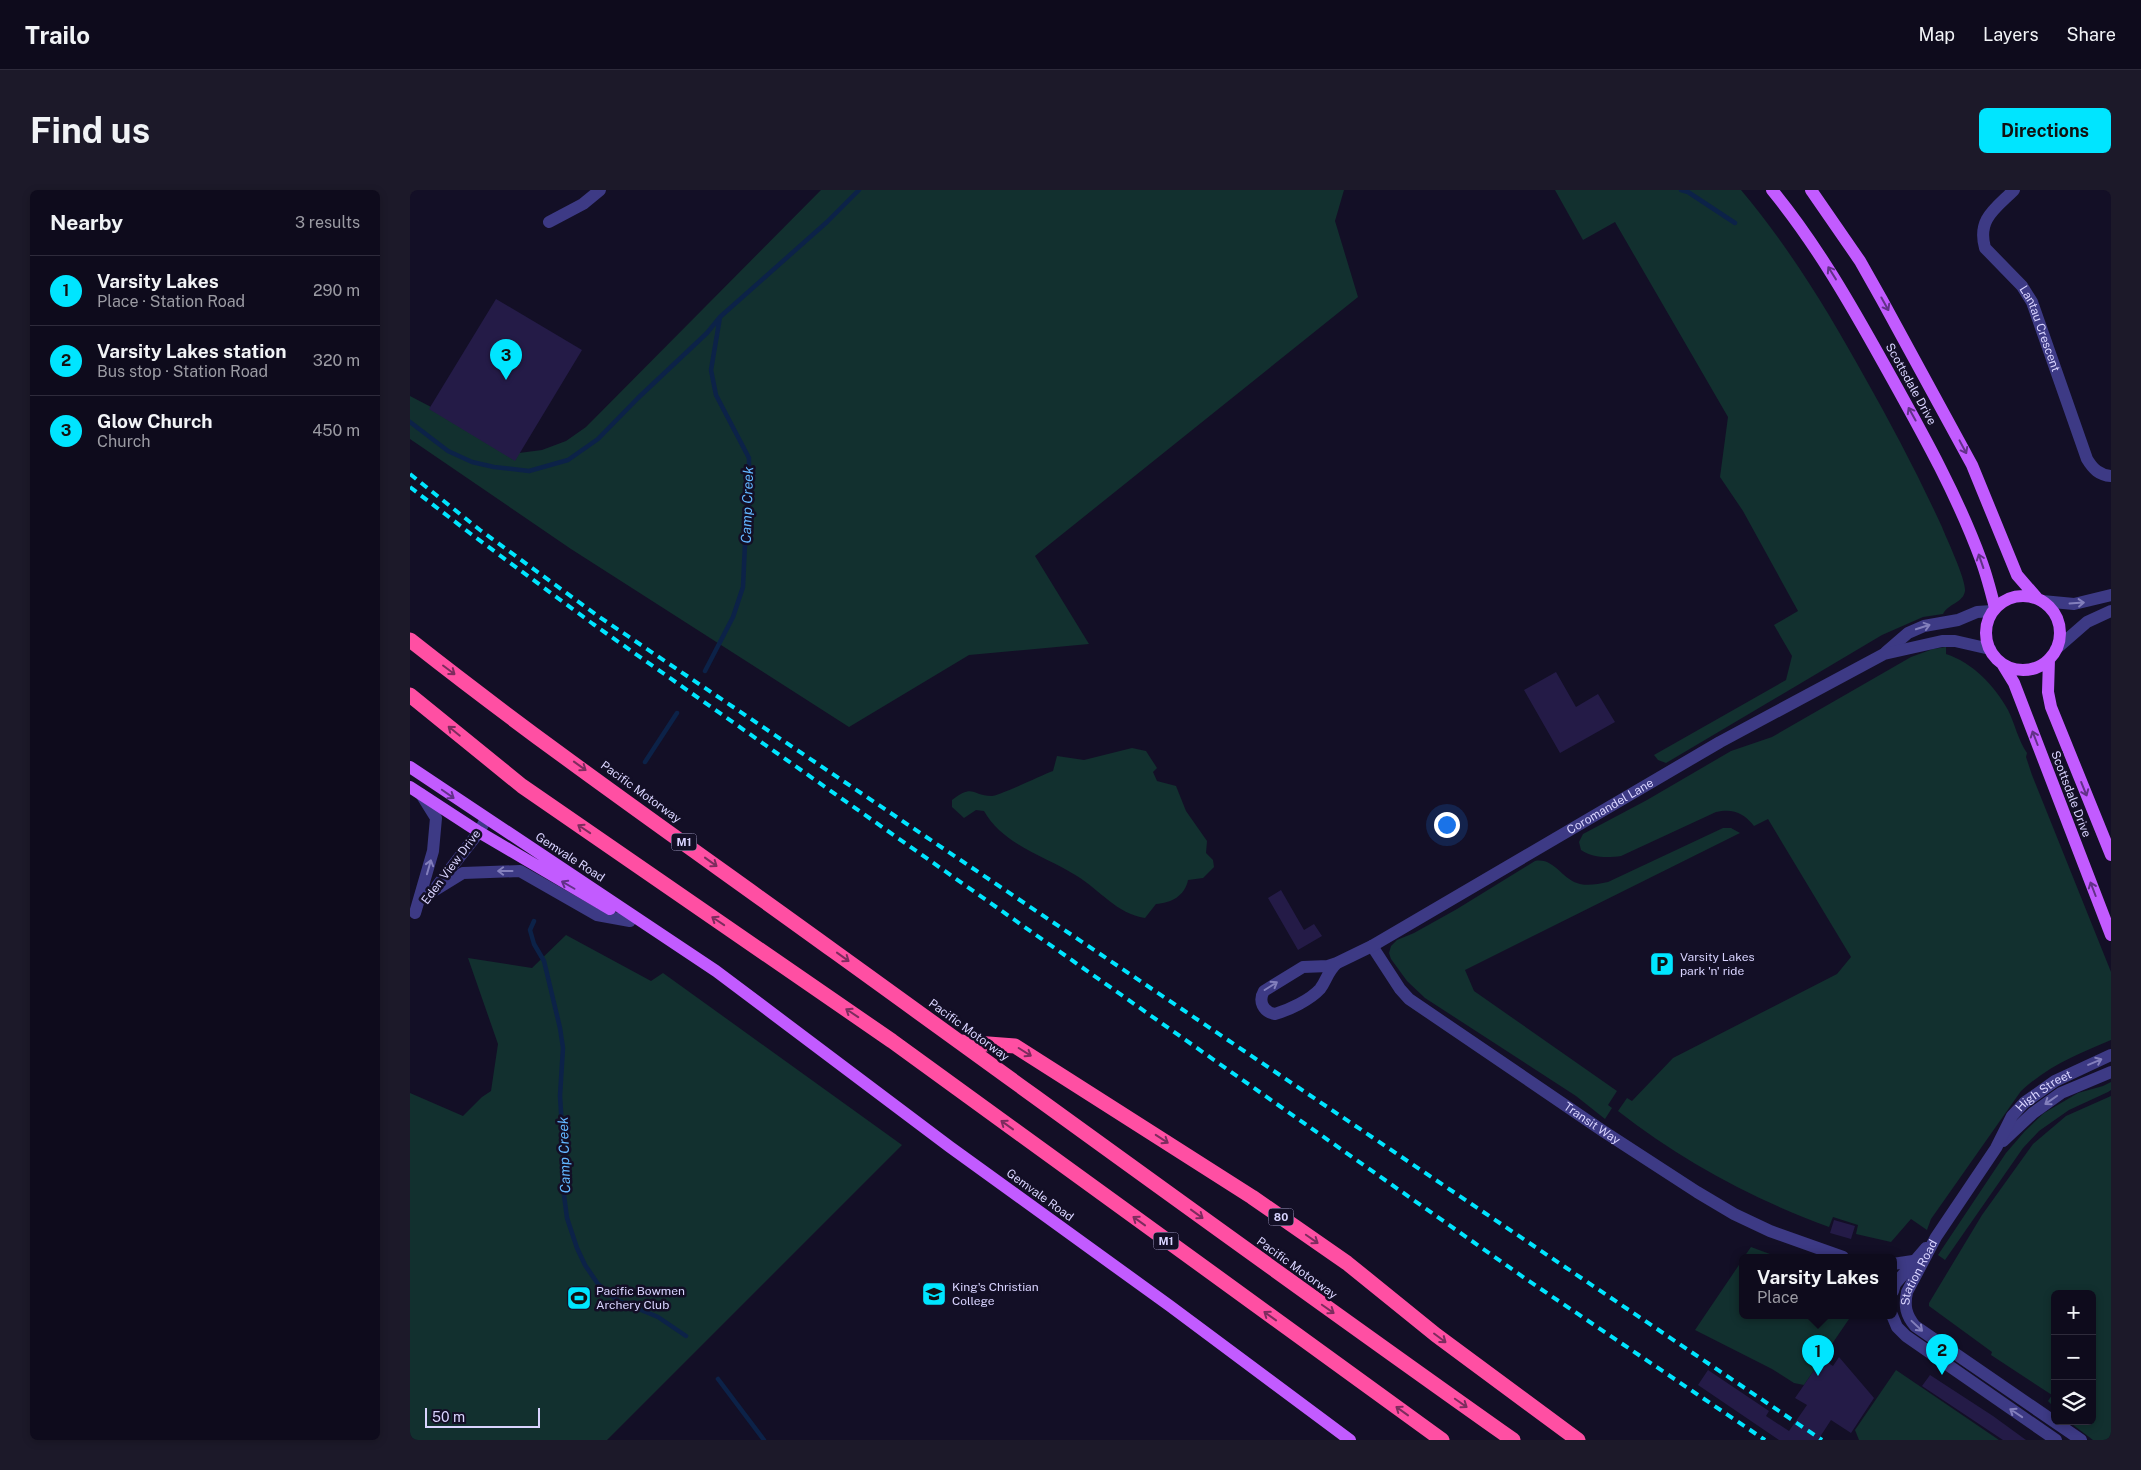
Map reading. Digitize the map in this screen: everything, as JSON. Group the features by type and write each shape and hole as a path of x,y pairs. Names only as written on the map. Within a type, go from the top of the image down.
{"highway":[{"name":"Pacific Motorway","path":"410,640 524,726 1311,1297 1513,1440"},
{"name":"M1","path":"410,695 522,786 892,1041 1442,1440"},
{"name":"80","path":"960,1042 1015,1046 1243,1192 1347,1263 1436,1335 1578,1440"}],"main road":[{"name":"Scottsdale Drive","path":"1772,190 1805,233 1846,296 1930,447 1948,482 1982,561 1994,609"},
{"name":"Scottsdale Drive","path":"1811,190 1860,261 1882,300 1972,465 2018,575 2039,600"},
{"path":"2025,595 2047,604 2055,614 2060,625 2060,638 2053,654 2039,666 2027,670 2003,665 1994,657 1985,634 1987,622 1994,609 2001,602 2012,597 2025,595"},
{"name":"Scottsdale Drive","path":"2053,654 2048,692 2051,707 2111,855"},
{"name":"Scottsdale Drive","path":"2003,665 2014,683 2111,935"},
{"name":"Gemvale Road","path":"410,767 716,971 944,1142 1170,1306 1350,1440"},
{"name":"Gemvale Road","path":"410,787 479,832 716,971"}],"street":[{"path":"549,222 583,204 600,190"},
{"name":"Lantau Crescent","path":"2014,190 1984,223 1982,239 1984,248 2027,293 2087,459 2093,468 2100,473 2111,476"},
{"path":"2039,600 2082,603 2111,595"},
{"name":"Coromandel Lane","path":"1337,963 1327,974 1321,988 1314,994 1275,1014 1269,1013 1263,1008 1261,996 1268,987 1303,968 1321,967 1337,963 1372,946 1720,742 1884,654 1908,633 1924,626 1958,620 1977,612 1994,609"},
{"path":"2053,654 2087,622 2111,611"},
{"name":"Coromandel Lane","path":"1884,654 1942,640 1955,640 1990,649"},
{"name":"Eden View Drive","path":"413,916 433,851 436,818 421,794"},
{"name":"Eden View Drive","path":"413,916 479,832 486,819"},
{"path":"432,892 463,873 520,871 597,915 630,921"},
{"name":"Transit Way","path":"1372,946 1400,989 1410,999 1603,1131 1734,1214 1770,1231 1835,1254"},
{"name":"High Street","path":"1936,1237 1996,1148 2012,1116 2024,1103 2055,1081 2111,1056"},
{"name":"High Street","path":"1996,1148 2033,1113 2061,1093 2111,1072"},
{"name":"Station Road","path":"1897,1281 1936,1237"},
{"name":"Station Road","path":"1936,1237 1907,1292 1906,1308 1910,1320 1915,1326 1952,1353 2081,1440"},
{"path":"1897,1263 1913,1261"},
{"name":"Station Road","path":"1894,1319 1897,1327 1911,1341 2056,1440"}],"green space":[{"path":"821,190 1344,190 1335,221 1358,297 1035,556 1089,644 969,655 849,727 571,549 410,439 410,396 519,453 542,450 566,441 586,427"},
{"path":"1555,190 1741,190 1792,257 1850,352 1924,488 1952,550 1965,585 1962,598 1943,614 1923,617 1882,635 1666,763 1658,760 1654,755 1786,680 1792,656 1774,625 1798,611 1743,511 1720,477 1728,417 1615,222 1583,240"},
{"path":"1946,647 1946,654 1974,669 1996,692 2008,710 2027,753 2026,757 2032,775 2111,972 2111,1040 2075,1056 2042,1074 2021,1091 1931,1219 1927,1230 1911,1219 1891,1242 1856,1234 1858,1225 1833,1217 1829,1227 1746,1191 1692,1162 1618,1111 1627,1098 1632,1101 1673,1058 1837,974 1851,957 1768,819 1754,826 1742,815 1733,811 1716,812 1616,857 1600,857 1585,853 1581,850 1579,842 1583,834 1647,800 1731,751 1772,737 1911,657 1933,649"},
{"path":"1132,748 1146,751 1157,768 1153,772 1157,781 1176,786 1186,811 1207,841 1206,853 1213,860 1214,867 1203,878 1188,880 1181,894 1167,902 1156,904 1145,918 1135,916 1117,907 1077,876 1014,842 992,823 984,811 976,810 964,818 952,807 952,800 965,792 969,791 992,796 1053,771 1057,756 1084,760"},
{"path":"1723,828 1731,828 1740,833 1465,970 1474,991 1617,1091 1608,1105 1612,1108 1605,1119 1576,1096 1425,998 1407,981 1391,959 1389,953 1391,946 1397,940 1414,933 1457,909 1535,861 1548,862 1568,878 1580,884 1590,885 1608,882"},
{"name":"Pacific Bowmen Archery Club","path":"566,935 651,981 663,973 902,1145 607,1440 410,1440 410,1093 463,1116 482,1097 491,1091 498,1044 468,958 532,968"},
{"path":"2111,1082 2111,1090 2069,1110 2039,1131 2023,1148 1945,1260 1938,1255 2006,1153 2025,1131 2044,1113 2078,1093"},
{"path":"2111,1096 2111,1440 2093,1440 2073,1425 2096,1425 2096,1290 2051,1290 2051,1394 1991,1355 1992,1352 1929,1306 1929,1303 1982,1215 2033,1144 2066,1116"},
{"path":"1751,1247 1770,1254 1746,1254"},
{"path":"1739,1265 1739,1319 1849,1319 1804,1385 1794,1383 1772,1369 1695,1330"},
{"path":"1896,1370 1999,1440 1859,1440 1855,1430"}],"building":[{"path":"496,299 582,350 515,461 429,409"},
{"path":"1556,672 1576,707 1598,694 1615,722 1560,753 1524,690"},
{"path":"1281,890 1304,930 1314,924 1322,936 1298,950 1268,898"},
{"path":"1834,1220 1855,1226 1851,1239 1830,1233"},
{"path":"1839,1357 1874,1398 1851,1433 1831,1420 1818,1440 1779,1440 1698,1385 1708,1370 1769,1411 1766,1416 1789,1431 1807,1405 1795,1398 1822,1359 1833,1366"},
{"path":"1930,1375 2026,1440 2003,1440 1922,1386"}],"waterway":[{"name":"Camp Creek","path":"705,671 733,617 743,587 746,522 749,503 749,458 716,395 711,370 720,317 827,222 859,190"},
{"path":"1681,190 1688,192 1735,223"},
{"path":"410,422 448,451 472,462 494,467 529,471 568,460 598,439 638,398 707,333 720,317"},
{"name":"Camp Creek","path":"645,762 677,713"},
{"name":"Camp Creek","path":"534,921 530,930 534,944 544,961 563,1048 560,1096 565,1175 564,1195 567,1218 577,1248 585,1265 598,1284 617,1300 658,1317 686,1336"},
{"name":"Camp Creek","path":"718,1379 764,1440"}],"railway":[{"path":"410,474 480,530 598,616 1822,1440"},
{"path":"410,487 593,624 1526,1279 1765,1440"}],"place":[{"name":"Glow Church","path":"506,380"},
{"name":"Varsity Lakes park 'n' ride","path":"1662,964"},
{"name":"King's Christian College","path":"934,1294"},
{"name":"Pacific Bowmen Archery Club","path":"579,1298"},
{"name":"Varsity Lakes station","path":"1942,1375"},
{"name":"Varsity Lakes","path":"1818,1376"}]}
